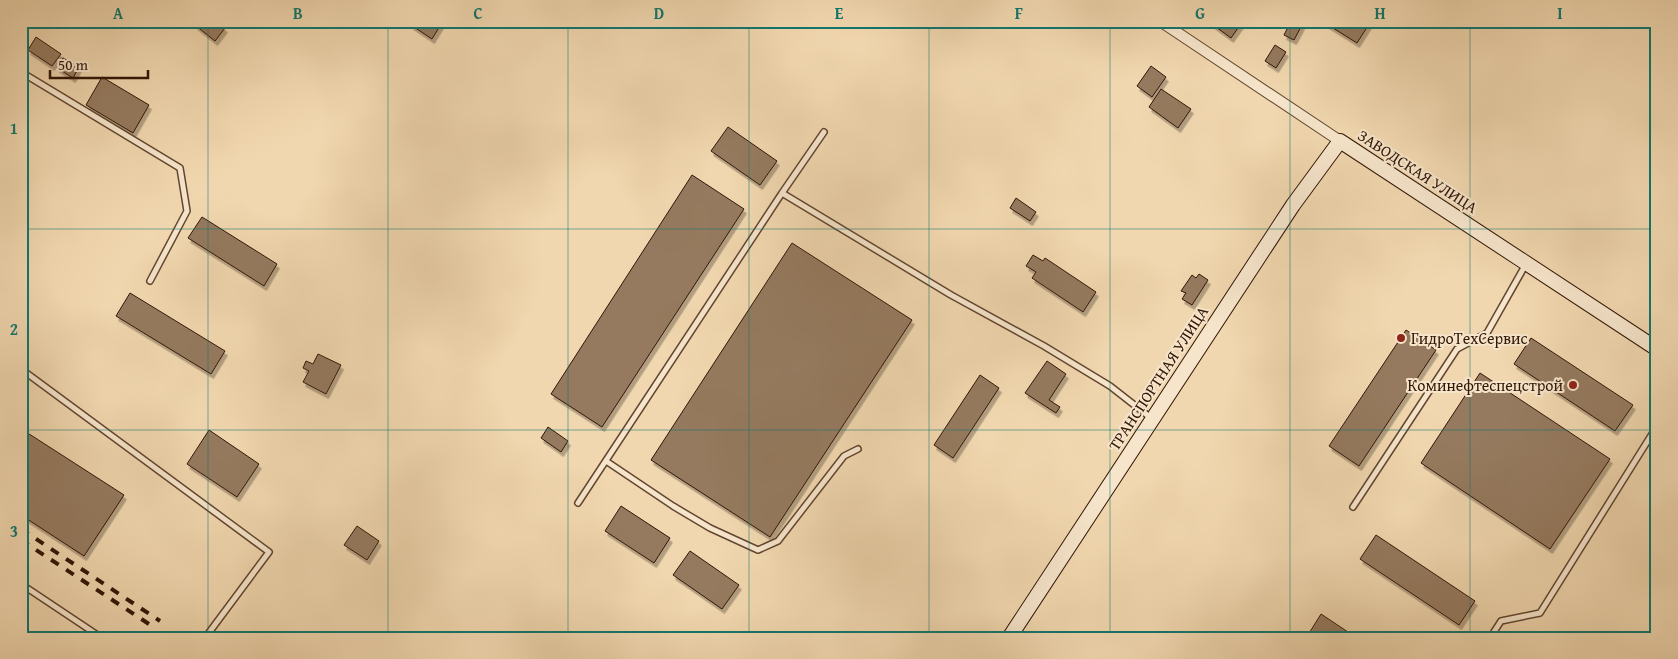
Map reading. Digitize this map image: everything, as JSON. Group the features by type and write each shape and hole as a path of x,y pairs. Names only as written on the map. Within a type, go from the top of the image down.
{"street":[{"name":"ЗАВОДСКАЯ УЛИЦА","path":"1160,21 1657,349"},
{"name":"ТРАНСПОРТНАЯ УЛИЦА","path":"1009,638 1292,205 1340,141"}],"lane":[{"path":"21,72 180,168 187,211 150,281"},
{"path":"578,503 824,132"},
{"path":"782,193 951,295 1044,346 1110,386 1152,418"},
{"path":"1353,508 1457,349 1487,333 1526,264"},
{"path":"21,369 269,552 205,638"},
{"path":"1490,638 1501,621 1540,613 1657,426"},
{"path":"606,460 688,515 710,528 758,550 778,541 844,456 858,449"},
{"path":"21,584 102,638"}],"building":[{"path":"198,21 216,21 225,28 215,41 195,25"},
{"path":"413,21 443,21 432,39 411,25"},
{"path":"1208,21 1243,21 1231,38"},
{"path":"1291,21 1304,21 1294,40 1284,35"},
{"path":"1326,21 1371,21 1357,43 1325,23"},
{"path":"36,37 61,54 52,66 28,50"},
{"path":"1275,45 1286,52 1276,68 1265,61"},
{"path":"63,58 79,67 73,78 57,68"},
{"path":"1151,66 1166,77 1152,97 1137,86"},
{"path":"102,77 149,105 133,133 86,105"},
{"path":"1161,89 1191,109 1178,128 1149,107"},
{"path":"728,127 777,161 760,185 711,151"},
{"path":"692,175 744,209 602,427 551,394"},
{"path":"1016,198 1036,212 1030,221 1010,208"},
{"path":"202,217 277,264 264,286 188,238"},
{"path":"792,243 912,320 770,537 651,460"},
{"path":"1033,255 1043,261 1045,258 1096,292 1083,312 1032,278 1036,272 1026,266"},
{"path":"1199,274 1208,280 1192,305 1182,299 1186,293 1181,291 1192,275 1196,278"},
{"path":"130,293 225,351 211,374 116,316"},
{"path":"1406,330 1436,350 1359,466 1329,446"},
{"name":"Коминефтеспецстрой","path":"1531,338 1633,405 1615,431 1514,364"},
{"path":"318,354 341,365 326,394 303,382 309,371 303,368 306,361 313,364"},
{"path":"1047,361 1066,374 1049,400 1060,407 1056,413 1025,393"},
{"path":"1480,373 1610,459 1550,549 1421,463"},
{"path":"980,375 999,388 953,458 934,445"},
{"path":"548,427 568,441 561,452 541,438"},
{"path":"23,430 124,495 84,556 21,515 21,433"},
{"path":"209,430 259,464 237,497 187,464"},
{"path":"621,506 670,538 654,563 605,531"},
{"path":"357,526 379,541 367,560 344,545"},
{"path":"1376,535 1475,601 1459,625 1360,559"},
{"path":"690,551 739,585 722,609 673,575"},
{"path":"1321,614 1357,638 1306,638"}],"railway":[{"path":"21,529 160,621"},
{"path":"21,540 155,628"}],"place":[{"name":"ГидроТехСервис","path":"1401,338"},
{"name":"Коминефтеспецстрой","path":"1573,385"}]}
